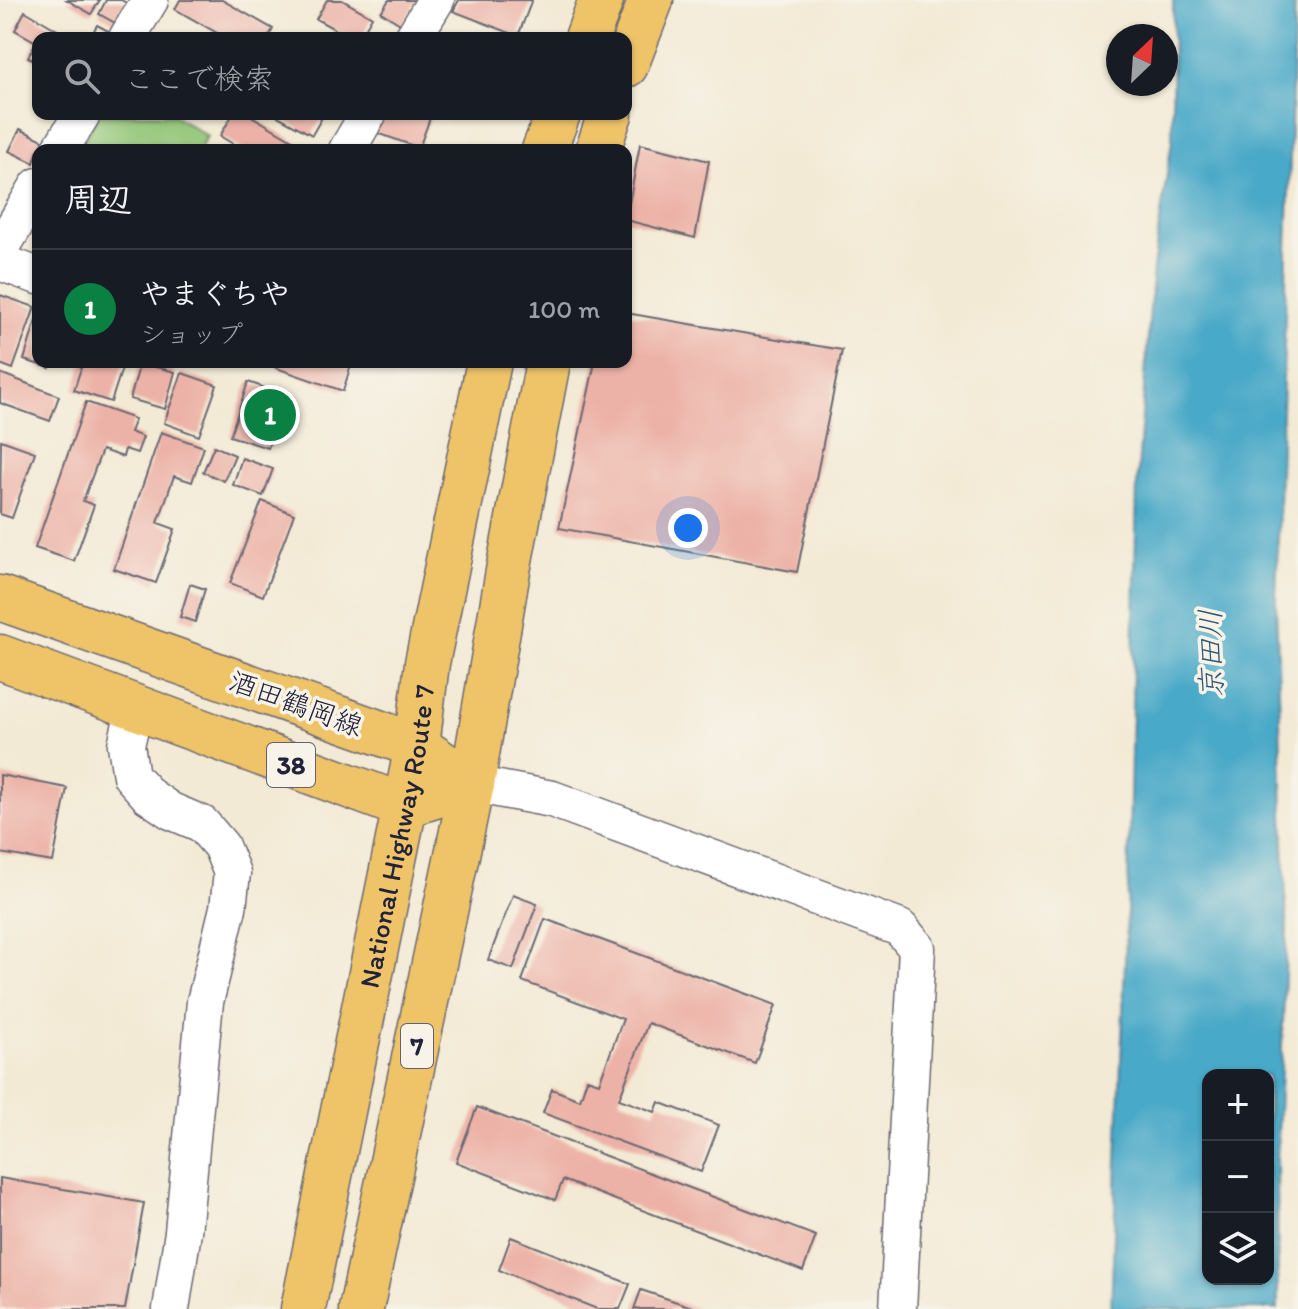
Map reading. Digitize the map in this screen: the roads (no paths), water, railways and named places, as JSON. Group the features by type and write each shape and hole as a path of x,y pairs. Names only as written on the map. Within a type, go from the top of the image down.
{"main road":[{"path":"589,32 601,0"},
{"path":"632,49 651,0"},
{"path":"546,144 556,120"},
{"path":"600,144 608,120"},
{"name":"National Highway Route 7","path":"303,1309 417,746 427,663 488,368"},
{"name":"7","path":"361,1309 472,784 547,368"},
{"name":"酒田鶴岡線","path":"0,598 417,746 472,784"},
{"name":"38","path":"0,657 403,806"},
{"path":"403,806 472,784"}],"street":[{"path":"131,32 150,0"},
{"path":"417,32 436,0"},
{"path":"64,144 78,120"},
{"path":"350,144 364,120"},
{"path":"0,250 32,196"},
{"path":"0,262 32,274"},
{"path":"135,707 126,745 131,776 149,796 171,811 202,824 221,846 232,873 228,908 205,1002 183,1232 171,1309"},
{"path":"472,784 552,799 900,928 917,948 898,1309"}],"water":[{"name":"京田川","path":"1173,0 1295,0 1276,601 1287,931 1277,1160 1278,1309 1111,1309 1128,888 1137,484 1153,268 1172,140 1172,96 1178,96 1178,24 1173,24"}],"place":[{"name":"やまぐちや","path":"270,415"}]}
